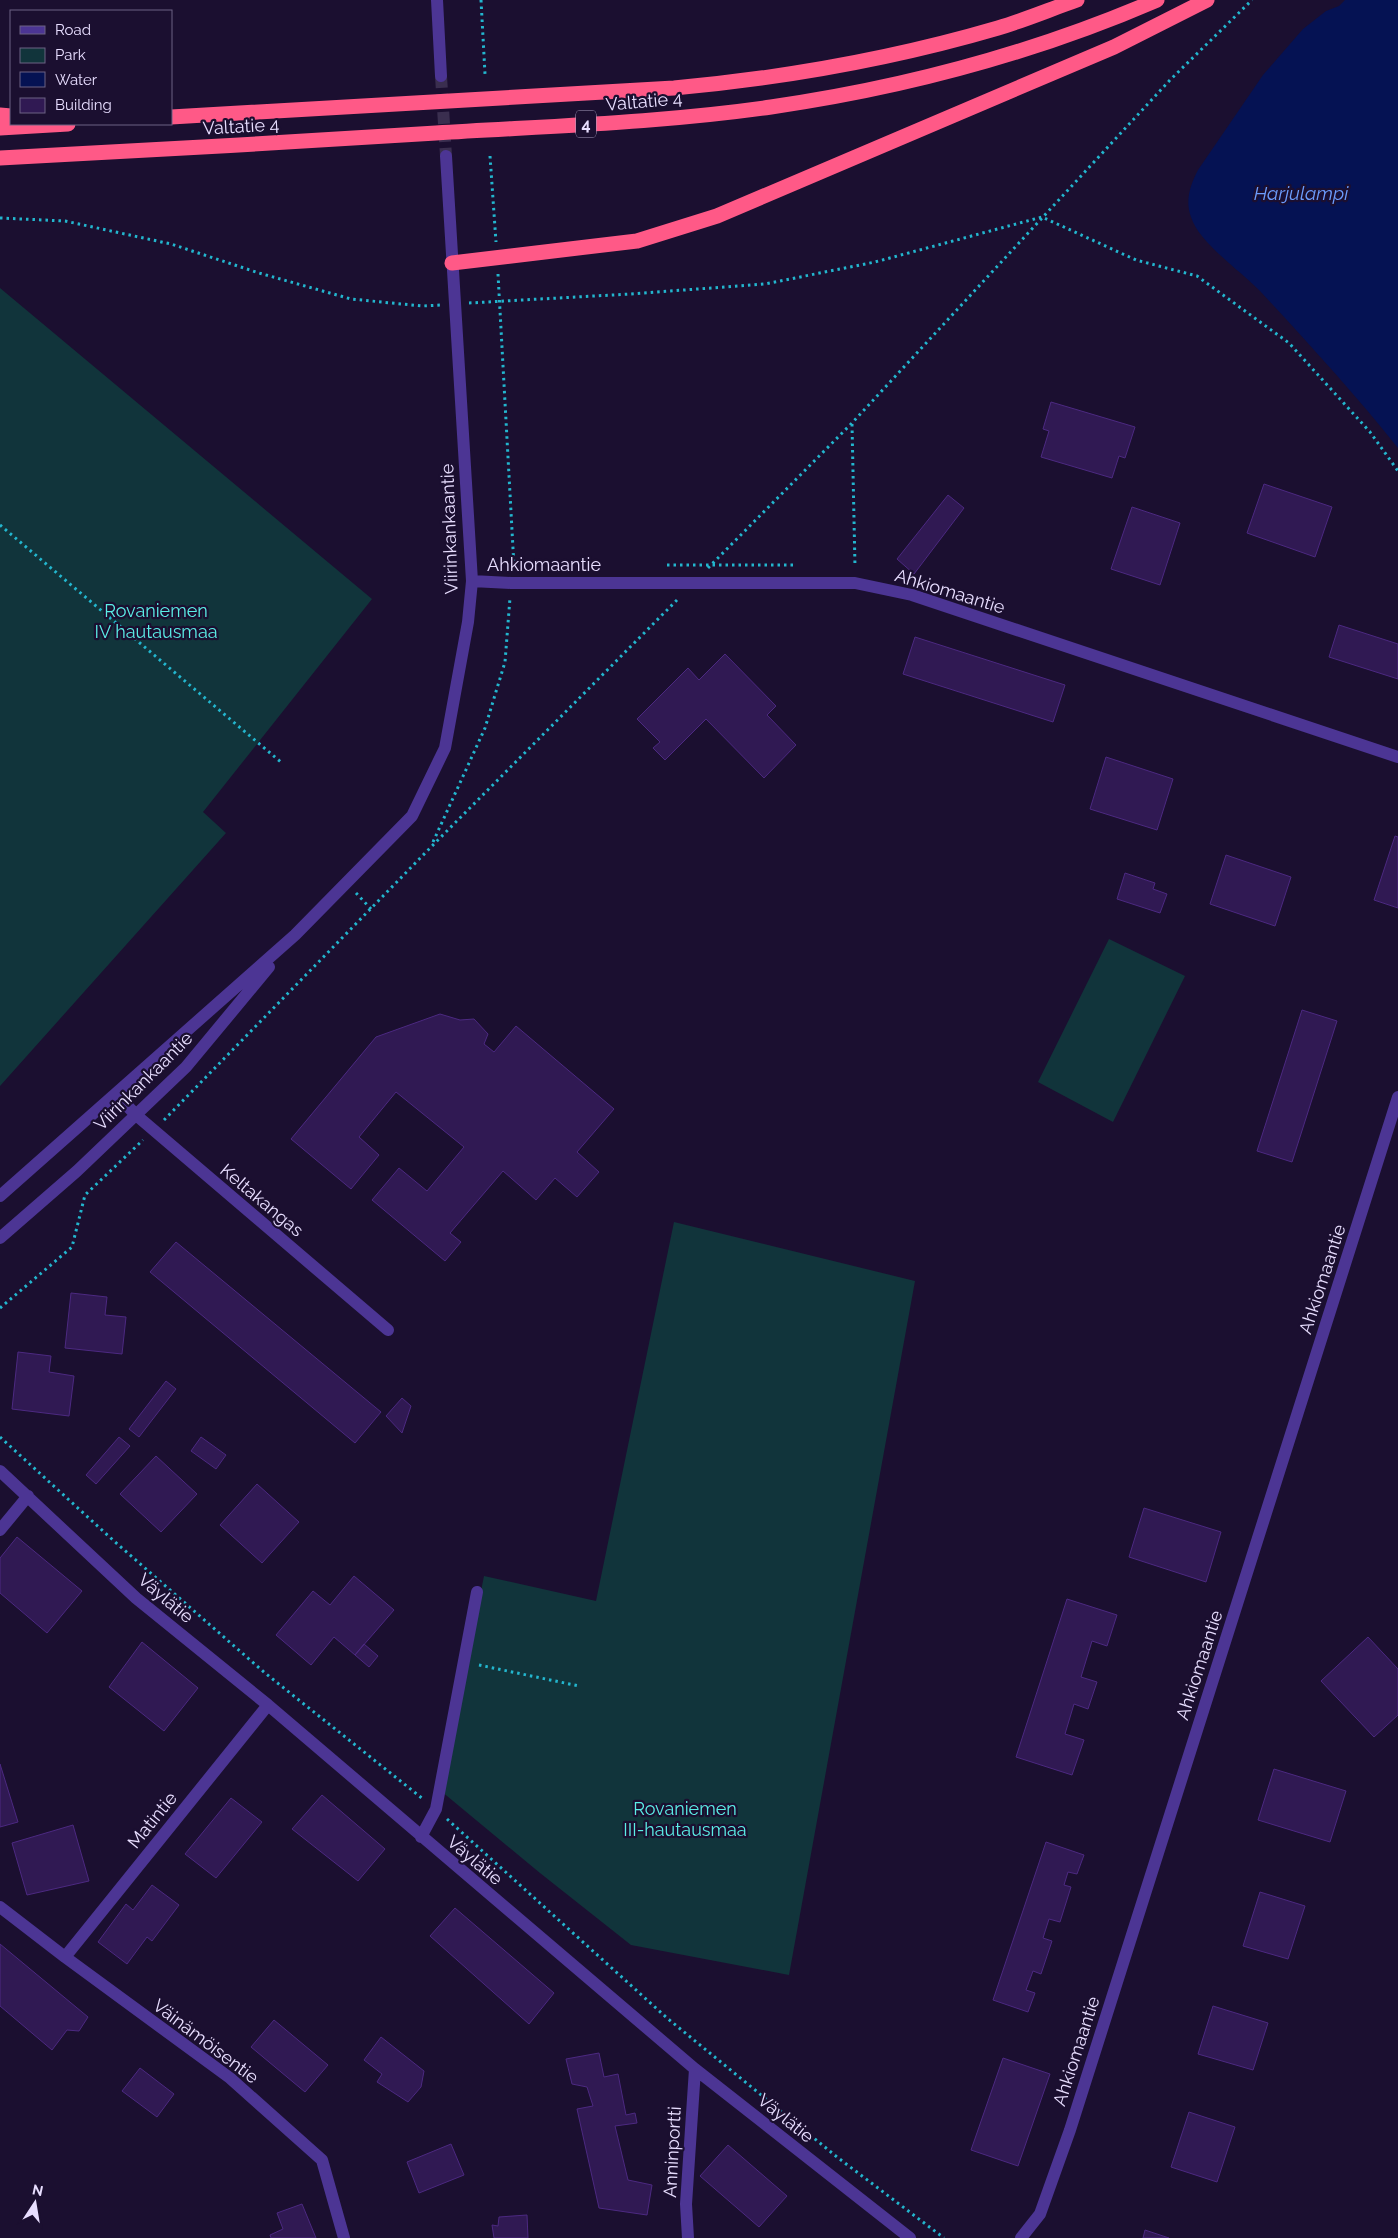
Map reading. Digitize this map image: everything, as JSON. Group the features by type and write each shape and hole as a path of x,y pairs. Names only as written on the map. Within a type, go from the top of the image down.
{"highway":[{"name":"Valtatie 4","path":"172,118 674,88 749,81 814,71 944,43 1001,27 1077,0"},
{"name":"Valtatie 4","path":"0,158 600,123 774,107 906,81 993,61 1106,21 1156,0"},
{"path":"452,264 637,241 717,216 1114,47 1207,0"},
{"path":"0,128 51,125"},
{"path":"0,165 77,154"}],"street":[{"path":"437,0 441,76"},
{"name":"Viirinkankaantie","path":"0,1196 296,935 412,816 445,748 468,622 472,581 446,156"},
{"name":"Ahkiomaantie","path":"472,581 512,583 855,583 912,595 1398,757"},
{"name":"Viirinkankaantie","path":"0,1238 77,1171 186,1067 296,935"},
{"name":"Keltakangas","path":"116,1094 153,1130 388,1330"},
{"name":"Ahkiomaantie","path":"1021,2238 1040,2214 1070,2130 1398,1097"},
{"name":"Väylätie","path":"0,1465 28,1496"},
{"name":"Väylätie","path":"0,1472 136,1598 268,1705 695,2069 910,2238"},
{"path":"0,1530 28,1496"},
{"path":"421,1837 436,1809 477,1592"},
{"name":"Matintie","path":"65,1957 268,1705"},
{"name":"Väinämöisentie","path":"0,1907 230,2078 322,2160 344,2238"},
{"name":"Anninportti","path":"688,2238 686,2204 695,2069"}],"path":[{"path":"480,0 485,74"},
{"path":"0,1308 72,1246 85,1195 153,1130 852,423 1170,80 1252,0"},
{"path":"432,846 485,728 505,662 514,566 490,156"},
{"path":"1042,217 1136,260 1197,276 1290,343 1370,432 1398,472"},
{"path":"852,423 855,569"},
{"path":"0,525 282,764"},
{"path":"0,1436 114,1541 265,1673 436,1809 674,2024 837,2157 944,2238"},
{"path":"464,1662 579,1686"}],"green space":[{"name":"Rovaniemen IV hautausmaa","path":"0,288 372,599 203,812 226,833 0,1086"},
{"path":"1109,939 1185,976 1113,1122 1038,1082"},
{"name":"Rovaniemen III-hautausmaa","path":"674,1222 915,1281 789,1975 631,1945 441,1791 484,1576 596,1601"}],"water":[{"name":"Harjulampi","path":"1345,0 1398,0 1398,448 1348,388 1260,291 1202,237 1195,227 1188,205 1191,187 1198,170 1263,75 1303,29 1326,11 1339,6"}],"building":[{"path":"1051,402 1135,427 1125,458 1119,456 1112,478 1041,457 1049,431 1043,429"},
{"path":"1264,484 1332,507 1315,557 1247,533"},
{"path":"948,495 964,508 914,574 897,559"},
{"path":"1132,507 1180,523 1160,585 1111,569"},
{"path":"1339,625 1398,644 1398,679 1329,657"},
{"path":"915,637 1065,685 1053,722 903,674"},
{"path":"725,654 776,706 767,715 796,745 764,778 706,719 665,760 653,748 660,742 637,719 688,668 699,680"},
{"path":"1106,757 1173,779 1157,830 1090,809"},
{"path":"1395,836 1398,837 1398,908 1374,900"},
{"path":"1226,855 1291,877 1275,926 1210,904"},
{"path":"1125,873 1155,883 1153,889 1167,894 1160,913 1117,899"},
{"path":"1302,1010 1337,1021 1292,1162 1257,1151"},
{"path":"440,1014 460,1020 474,1019 488,1034 484,1044 494,1052 516,1026 614,1109 577,1152 599,1172 577,1197 555,1178 536,1200 503,1171 450,1233 461,1242 445,1261 372,1200 399,1168 427,1191 464,1147 396,1092 359,1137 379,1155 351,1189 291,1139 376,1037"},
{"path":"176,1242 381,1412 355,1443 150,1272"},
{"path":"71,1293 107,1297 105,1315 126,1317 122,1354 65,1348"},
{"path":"18,1352 51,1356 49,1372 74,1376 69,1416 12,1409"},
{"path":"166,1381 176,1389 139,1437 129,1429"},
{"path":"402,1398 411,1406 402,1433 386,1416"},
{"path":"119,1437 130,1446 96,1484 86,1475"},
{"path":"201,1437 226,1455 216,1469 191,1451"},
{"path":"156,1456 197,1494 161,1532 120,1494"},
{"path":"257,1484 299,1522 262,1563 220,1525"},
{"path":"1144,1508 1221,1532 1206,1582 1129,1557"},
{"path":"17,1537 82,1591 47,1633 0,1593 0,1558"},
{"path":"354,1576 394,1610 355,1655 334,1637 311,1665 276,1635 313,1591 330,1605"},
{"path":"1067,1599 1117,1615 1107,1646 1092,1641 1081,1677 1097,1682 1088,1709 1074,1704 1065,1734 1084,1740 1072,1775 1016,1757"},
{"path":"1368,1637 1398,1669 1398,1715 1374,1737 1321,1681"},
{"path":"142,1642 198,1688 164,1731 109,1687"},
{"path":"364,1644 378,1656 369,1667 355,1655"},
{"path":"0,1764 18,1822 0,1827"},
{"path":"1274,1769 1346,1791 1330,1842 1258,1820"},
{"path":"322,1795 385,1849 358,1881 292,1829"},
{"path":"231,1798 262,1822 216,1878 185,1854"},
{"path":"73,1825 89,1881 27,1895 12,1843"},
{"path":"1046,1842 1084,1855 1077,1874 1068,1872 1064,1885 1071,1887 1060,1922 1049,1919 1043,1938 1052,1941 1041,1974 1033,1971 1026,1990 1035,1993 1028,2012 993,2000"},
{"path":"152,1885 179,1905 152,1941 147,1937 127,1964 98,1942 126,1904 133,1910"},
{"path":"1260,1892 1305,1906 1288,1959 1243,1946"},
{"path":"455,1908 554,1993 529,2024 430,1936"},
{"path":"0,1944 88,2017 79,2031 67,2030 52,2050 0,2006"},
{"path":"1213,2006 1268,2023 1253,2070 1198,2054"},
{"path":"274,2020 328,2065 305,2092 251,2047"},
{"path":"381,2037 424,2071 421,2087 408,2102 377,2082 382,2074 364,2060"},
{"path":"599,2053 604,2077 618,2074 626,2115 635,2113 637,2123 615,2126 628,2180 652,2185 647,2215 599,2208 577,2109 593,2106 587,2087 572,2084 566,2059"},
{"path":"1003,2058 1050,2074 1018,2166 971,2150"},
{"path":"140,2068 174,2094 157,2117 122,2091"},
{"path":"1189,2112 1235,2127 1217,2182 1171,2167"},
{"path":"451,2144 464,2175 419,2193 407,2162"},
{"path":"728,2145 787,2196 759,2227 700,2176"},
{"path":"302,2204 316,2238 271,2238 270,2235 283,2229 277,2213"},
{"path":"527,2215 528,2238 494,2238 492,2225 498,2226 499,2217"},
{"path":"1145,2230 1169,2238 1143,2238"}],"tunnel":[{"path":"441,76 446,156"}]}
